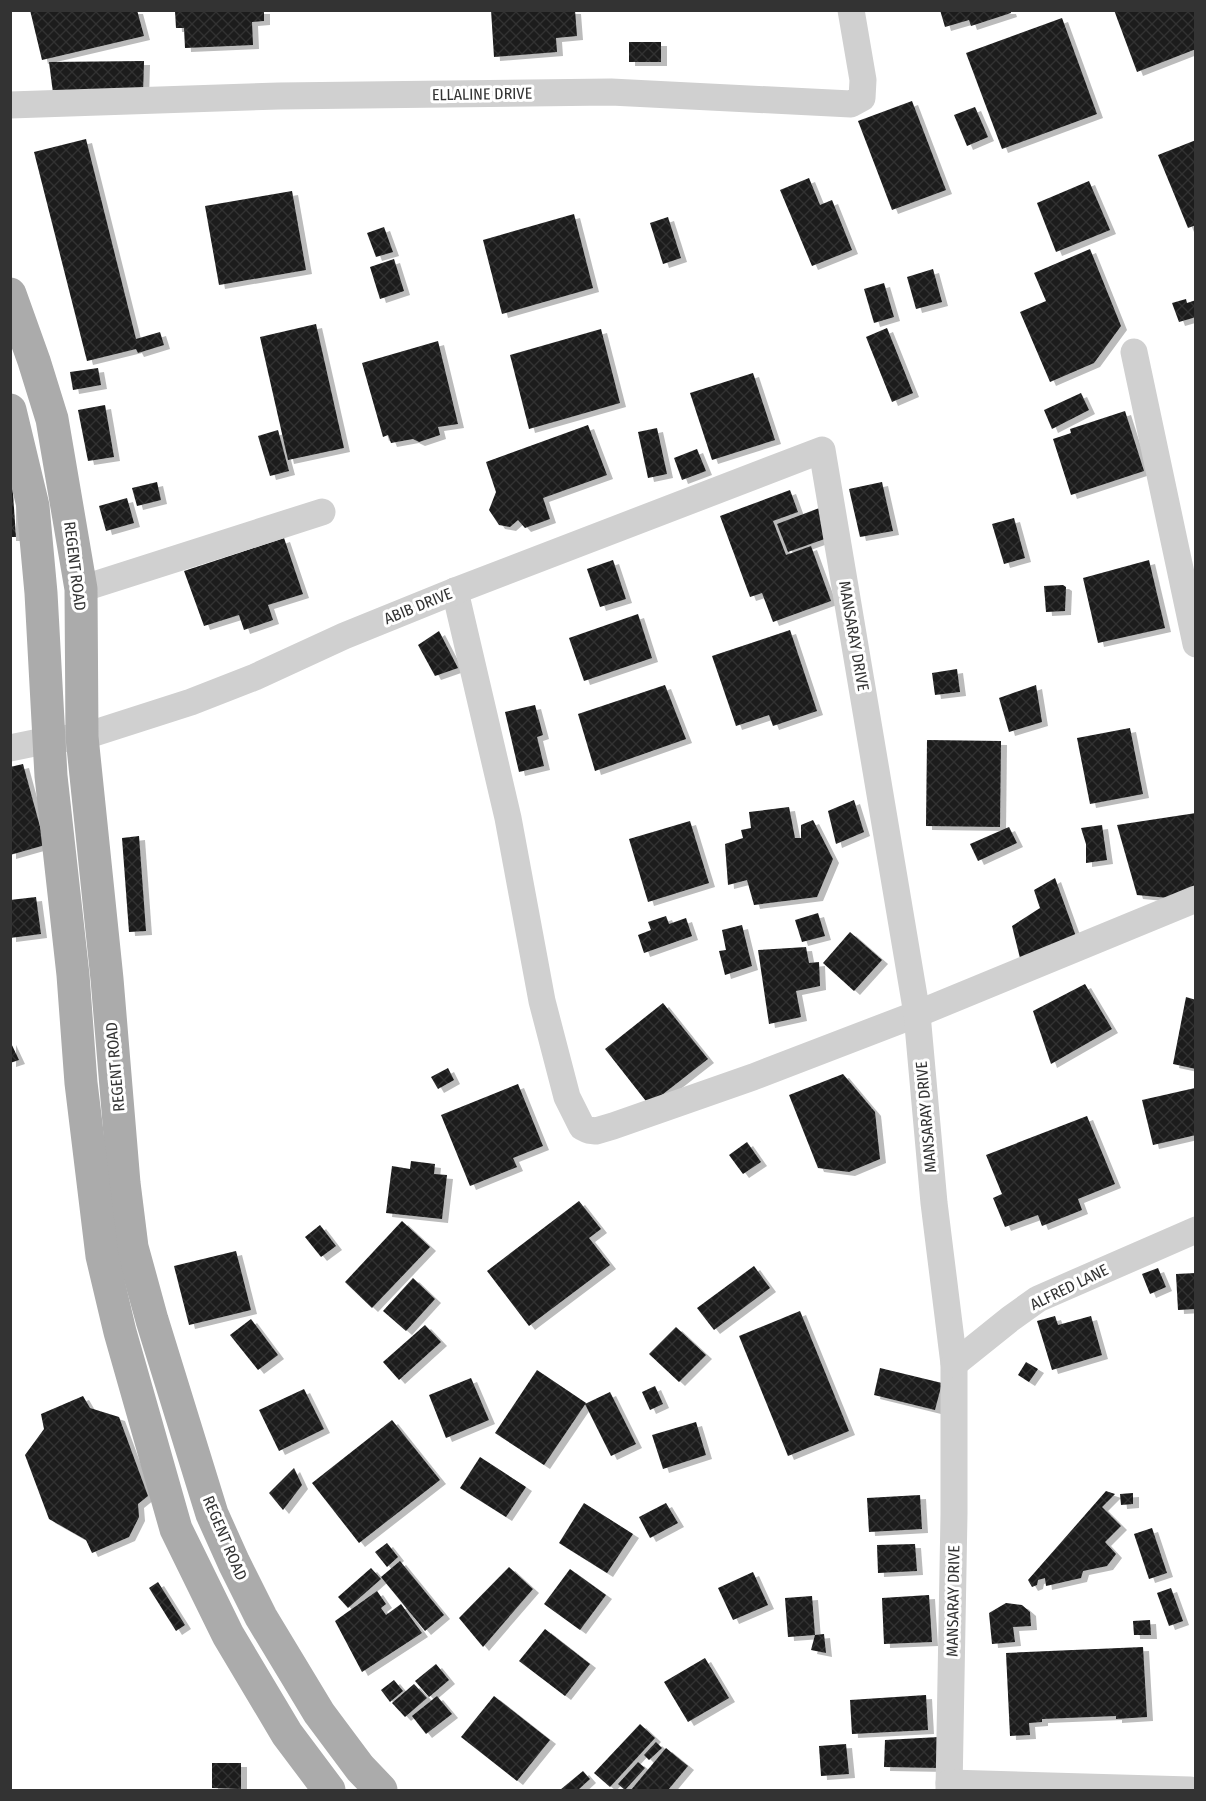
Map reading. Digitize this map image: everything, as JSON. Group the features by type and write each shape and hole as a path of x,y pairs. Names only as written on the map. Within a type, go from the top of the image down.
{"main road":[{"name":"REGENT ROAD","path":"10,294 52,419 81,590 82,737 132,1248 212,1514 234,1563 261,1617 319,1713 360,1768 381,1791"},
{"name":"REGENT ROAD","path":"10,411 33,506 41,593 49,740 73,975 81,1083 102,1256 120,1332 176,1529 228,1635 287,1734 329,1791"}],"street":[{"name":"ELLALINE DRIVE","path":"10,105 279,96 611,92 851,104 862,98 863,80 851,10"},
{"path":"1134,352 1196,644"},
{"name":"ABIB DRIVE","path":"10,748 49,740 82,737 191,702 456,591 822,450"},
{"name":"MANSARAY DRIVE","path":"822,450 917,1014 934,1203 954,1364 950,1787"},
{"path":"81,590 322,512"},
{"path":"456,591 508,818 542,1001 567,1097 582,1126 588,1130 596,1131 613,1126 753,1077 917,1014 1196,899"},
{"name":"ALFRED LANE","path":"954,1364 1010,1319 1045,1295 1196,1230"},
{"path":"950,1787 1190,1791"}],"building":[{"path":"30,10 137,10 144,36 42,60"},
{"path":"264,10 264,21 252,22 253,45 185,48 184,28 176,28 175,11"},
{"path":"491,10 575,10 577,36 556,38 557,52 494,57"},
{"path":"940,10 1010,10 1011,13 971,26 969,20 945,27"},
{"path":"1114,10 1196,10 1196,49 1137,72"},
{"path":"1062,18 1097,114 1002,149 966,53"},
{"path":"629,42 661,42 661,62 629,62"},
{"path":"144,61 143,94 53,93 49,62"},
{"path":"912,101 946,190 892,210 858,121"},
{"path":"975,107 988,137 967,146 954,115"},
{"path":"86,139 136,339 160,332 164,345 138,353 136,349 87,361 34,152"},
{"path":"1196,140 1196,225 1188,228 1158,155"},
{"path":"809,178 820,205 832,200 852,250 812,266 780,190"},
{"path":"1089,181 1110,230 1056,252 1037,203"},
{"path":"292,191 306,270 219,285 205,206"},
{"path":"574,214 593,288 502,314 483,240"},
{"path":"668,217 681,258 663,264 650,223"},
{"path":"384,227 393,252 376,257 367,233"},
{"path":"1090,249 1121,326 1094,363 1050,382 1020,312 1046,301 1034,273"},
{"path":"394,259 404,291 380,299 370,267"},
{"path":"933,269 942,302 916,309 907,277"},
{"path":"884,283 894,317 874,323 864,289"},
{"path":"1186,299 1187,303 1196,300 1196,317 1179,322 1172,303"},
{"path":"316,324 344,448 288,460 260,337"},
{"path":"887,328 913,393 892,402 866,337"},
{"path":"601,329 620,403 529,429 510,355"},
{"path":"438,341 458,424 438,427 440,435 419,442 413,439 391,443 388,435 383,437 362,363"},
{"path":"98,368 101,385 73,390 70,372"},
{"path":"753,373 775,440 712,460 690,393"},
{"path":"1081,393 1089,410 1052,429 1044,410"},
{"path":"105,405 114,457 88,461 78,410"},
{"path":"1125,411 1144,471 1071,495 1053,439 1071,433 1070,429"},
{"path":"588,425 607,475 543,498 550,519 525,528 518,520 510,527 499,525 489,510 496,492 486,462"},
{"path":"657,428 667,474 648,478 638,432"},
{"path":"278,430 289,471 270,476 258,436"},
{"path":"697,449 706,471 682,480 674,458"},
{"path":"10,479 12,479 16,537 10,537"},
{"path":"157,482 161,500 137,506 132,488"},
{"path":"882,482 893,531 860,537 849,489"},
{"path":"790,490 798,512 773,521 786,555 811,546 831,601 773,622 762,593 750,597 720,516"},
{"path":"127,498 134,523 106,531 99,506"},
{"path":"822,507 833,536 788,552 777,524"},
{"path":"1014,518 1025,558 1004,564 992,524"},
{"path":"284,538 303,594 268,605 273,620 244,630 239,615 204,626 184,571"},
{"path":"613,560 626,599 600,607 587,569"},
{"path":"1149,560 1165,628 1098,643 1083,578"},
{"path":"1063,585 1066,587 1065,611 1046,612 1044,586"},
{"path":"638,614 652,658 584,681 569,638"},
{"path":"790,630 817,711 773,726 769,715 736,726 712,656"},
{"path":"439,631 458,668 435,676 418,645"},
{"path":"957,669 960,692 935,695 932,673"},
{"path":"665,685 686,739 595,771 578,714"},
{"path":"1036,685 1042,722 1009,732 999,698"},
{"path":"535,705 543,735 537,737 544,766 519,772 505,712"},
{"path":"1130,728 1143,794 1090,804 1077,738"},
{"path":"927,740 1001,741 1000,827 926,826"},
{"path":"23,764 45,845 10,855 10,767"},
{"path":"854,800 864,832 836,844 828,811"},
{"path":"789,807 795,838 801,838 801,825 813,820 833,859 817,897 754,905 747,880 728,885 725,844 743,838 741,830 751,828 749,812"},
{"path":"1196,813 1196,890 1179,899 1137,895 1117,825"},
{"path":"690,821 709,883 648,902 629,839"},
{"path":"1102,825 1107,860 1086,863 1086,844 1081,828"},
{"path":"1009,827 1017,843 978,861 970,844"},
{"path":"139,836 146,931 129,932 122,838"},
{"path":"1055,878 1078,942 1021,962 1012,926 1040,908 1034,890"},
{"path":"36,897 41,934 10,938 10,900"},
{"path":"818,913 825,936 802,942 795,920"},
{"path":"666,916 669,924 686,918 692,936 644,953 638,935 651,930 648,922"},
{"path":"742,925 752,966 725,975 719,951 726,950 722,930"},
{"path":"850,932 882,960 854,991 823,963"},
{"path":"806,947 809,963 819,962 820,986 796,991 801,1017 769,1024 758,950"},
{"path":"1085,984 1112,1029 1051,1064 1033,1011"},
{"path":"1186,997 1196,1000 1196,1069 1173,1064"},
{"path":"663,1003 708,1059 649,1105 605,1049"},
{"path":"10,1041 19,1060 10,1063"},
{"path":"448,1068 454,1080 438,1089 431,1077"},
{"path":"843,1074 875,1112 880,1159 849,1172 818,1168 789,1095"},
{"path":"518,1084 543,1146 513,1158 517,1167 470,1186 441,1115"},
{"path":"1195,1088 1196,1135 1153,1145 1142,1100"},
{"path":"1087,1116 1115,1184 1078,1199 1082,1210 1042,1226 1038,1215 1005,1227 993,1198 1002,1194 986,1155"},
{"path":"747,1142 761,1162 743,1174 729,1155"},
{"path":"411,1161 435,1164 434,1174 447,1175 442,1219 386,1213 392,1166 410,1169"},
{"path":"579,1201 601,1229 589,1238 610,1265 529,1326 487,1271"},
{"path":"402,1221 430,1247 372,1308 345,1282"},
{"path":"320,1225 336,1246 321,1257 305,1237"},
{"path":"236,1251 251,1310 189,1325 174,1266"},
{"path":"754,1266 770,1288 714,1330 697,1308"},
{"path":"1158,1268 1166,1287 1150,1294 1142,1274"},
{"path":"1196,1273 1196,1309 1178,1310 1176,1274"},
{"path":"413,1278 435,1299 406,1331 383,1311"},
{"path":"800,1311 849,1431 788,1456 739,1336"},
{"path":"1055,1316 1058,1325 1091,1316 1102,1355 1052,1370 1037,1321"},
{"path":"251,1319 278,1355 258,1370 230,1335"},
{"path":"425,1325 441,1342 399,1380 383,1362"},
{"path":"676,1327 706,1355 679,1382 649,1354"},
{"path":"1026,1362 1038,1369 1029,1382 1018,1375"},
{"path":"880,1368 942,1383 935,1410 874,1395"},
{"path":"537,1370 586,1403 544,1465 495,1433"},
{"path":"471,1378 489,1420 446,1438 429,1395"},
{"path":"655,1386 663,1404 650,1410 642,1392"},
{"path":"304,1389 324,1429 279,1451 259,1410"},
{"path":"610,1392 636,1444 611,1456 585,1404"},
{"path":"83,1396 90,1408 119,1417 148,1496 138,1504 139,1517 129,1537 92,1553 86,1540 49,1519 25,1455 44,1429 41,1414"},
{"path":"392,1420 440,1480 359,1543 312,1483"},
{"path":"696,1422 706,1455 663,1469 652,1435"},
{"path":"480,1457 526,1487 506,1517 460,1488"},
{"path":"294,1468 302,1485 283,1510 269,1493"},
{"path":"1106,1491 1115,1494 1102,1507 1121,1526 1105,1542 1116,1554 1107,1566 1083,1571 1081,1578 1046,1586 1045,1578 1038,1580 1037,1585 1032,1587 1028,1580"},
{"path":"1133,1493 1133,1504 1121,1505 1120,1494"},
{"path":"920,1495 922,1529 869,1532 867,1498"},
{"path":"584,1503 633,1534 607,1573 559,1543"},
{"path":"666,1503 678,1523 650,1538 639,1517"},
{"path":"1152,1528 1167,1573 1149,1579 1134,1534"},
{"path":"387,1543 398,1557 387,1567 375,1552"},
{"path":"915,1544 917,1571 878,1573 877,1545"},
{"path":"400,1561 444,1615 425,1631 381,1577"},
{"path":"509,1567 533,1589 483,1647 459,1618"},
{"path":"371,1568 381,1579 348,1608 338,1597"},
{"path":"570,1569 606,1595 580,1630 544,1604"},
{"path":"753,1572 768,1605 733,1620 718,1588"},
{"path":"158,1582 185,1625 176,1631 149,1588"},
{"path":"1171,1588 1183,1621 1169,1626 1157,1593"},
{"path":"377,1591 386,1604 381,1608 386,1615 401,1604 422,1633 362,1672 335,1621"},
{"path":"929,1595 932,1642 884,1644 882,1598"},
{"path":"812,1596 815,1635 788,1637 785,1598"},
{"path":"1006,1603 1022,1605 1030,1612 1031,1626 1013,1627 1015,1642 992,1644 989,1613"},
{"path":"1150,1620 1151,1635 1134,1635 1133,1621"},
{"path":"545,1629 590,1664 565,1696 519,1661"},
{"path":"824,1634 826,1653 811,1650 815,1635"},
{"path":"1143,1647 1147,1717 1042,1719 1042,1722 1029,1723 1030,1735 1010,1736 1006,1653"},
{"path":"705,1658 729,1698 688,1722 664,1682"},
{"path":"436,1664 449,1680 429,1697 415,1681"},
{"path":"394,1680 403,1691 390,1702 381,1690"},
{"path":"414,1684 427,1698 405,1717 392,1703"},
{"path":"926,1695 928,1730 852,1734 850,1700"},
{"path":"437,1696 452,1714 426,1734 412,1716"},
{"path":"494,1696 550,1740 517,1781 461,1737"},
{"path":"640,1724 655,1738 610,1787 594,1773"},
{"path":"939,1737 941,1768 884,1767 885,1740"},
{"path":"656,1742 662,1748 649,1760 644,1755"},
{"path":"846,1744 849,1774 821,1776 819,1746"},
{"path":"666,1748 688,1766 668,1790 631,1790"},
{"path":"638,1762 645,1768 625,1790 618,1784"},
{"path":"212,1763 241,1763 241,1789 212,1788"},
{"path":"583,1771 590,1779 578,1790 560,1790"}]}
